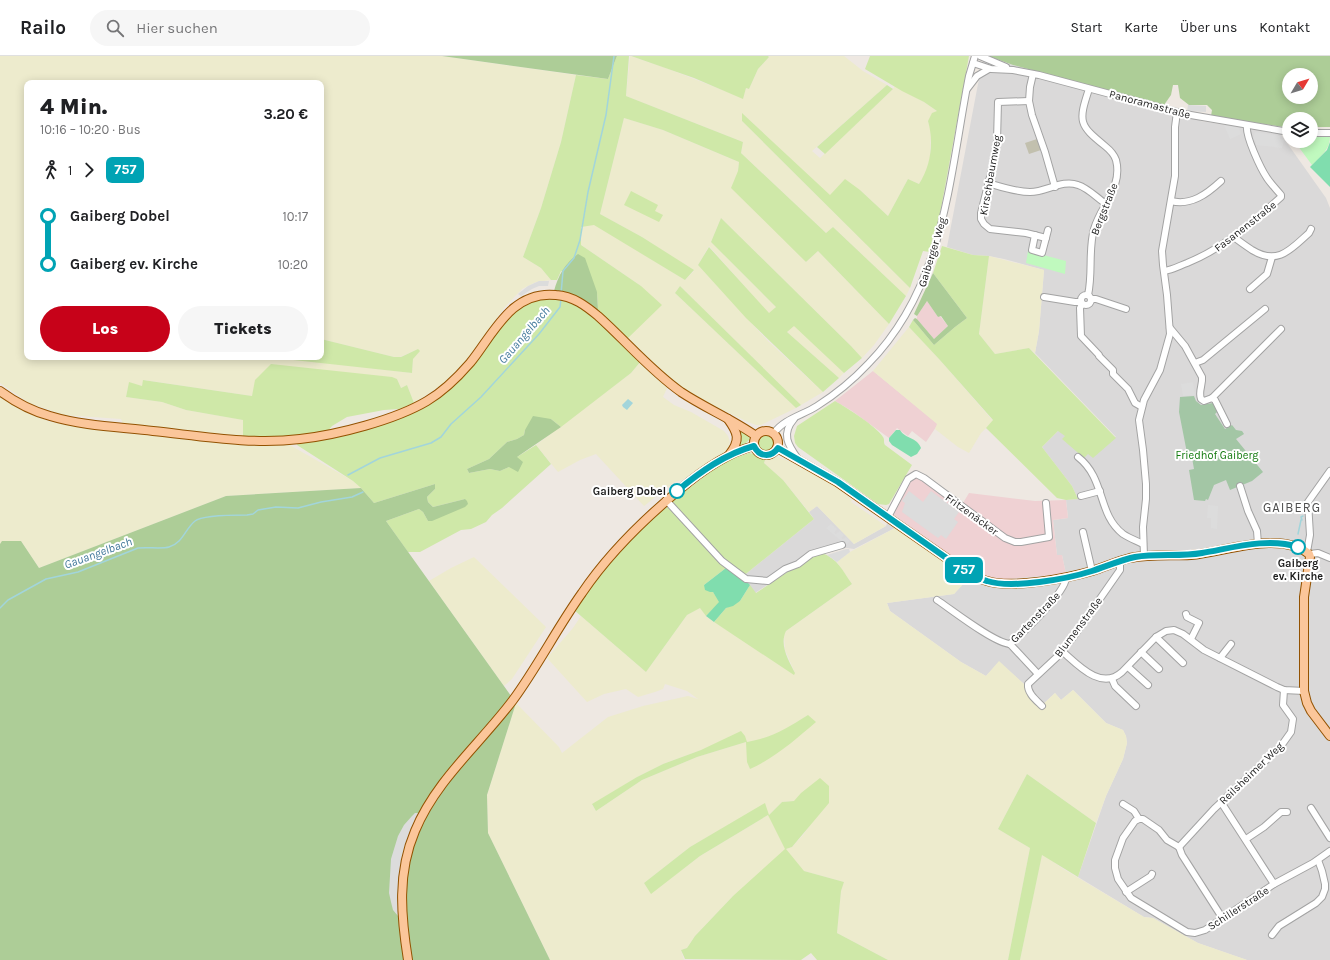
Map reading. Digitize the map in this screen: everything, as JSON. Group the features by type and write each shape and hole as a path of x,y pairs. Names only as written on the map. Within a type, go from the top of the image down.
{"main road":[{"path":"0,391 14,400 39,412 59,419 83,423 214,438 256,441 280,441 317,437 382,420 413,409 430,399 446,388 459,376 471,362 500,320 513,308 528,299 551,294 568,297 586,307 674,386 693,399 742,425 756,436"},
{"path":"727,457 735,446 737,437 736,430 728,418"},
{"path":"768,430 774,433 778,440 778,448 773,453 766,455 758,452 754,446 756,436 763,431 768,430"},
{"path":"408,960 402,918 402,884 406,859 414,832 431,799 515,696 581,594 602,566 631,532 666,500 694,478 727,457 754,446"},
{"path":"778,448 838,482 953,563 978,578 997,583 1023,583 1066,578 1144,556 1190,555 1258,544 1287,544 1308,553 1310,560 1304,597 1304,691 1311,711 1330,736"}],"street":[{"name":"Gaiberger Weg","path":"774,433 782,424 816,407 836,393 869,364 892,336 916,297 930,264 941,226 967,89 975,56"},
{"name":"Panoramastraße","path":"980,56 1013,70"},
{"name":"Panoramastraße","path":"973,63 991,69 1013,70 1033,74 1177,112 1282,131"},
{"path":"967,89 979,74 991,69"},
{"path":"1033,74 1029,101 1054,187"},
{"name":"Bergstraße","path":"1089,89 1083,111 1084,125 1089,133 1112,152 1117,163 1115,186 1095,226 1092,238 1090,297"},
{"name":"Kirschbaumweg","path":"1029,101 998,102 997,141 981,213 981,219 990,229 1008,230 1046,238"},
{"path":"1144,556 1143,519 1146,493 1144,454 1139,423 1145,398 1160,370 1169,341 1170,328 1162,251 1176,171 1175,127 1177,112"},
{"name":"Fasanenstraße","path":"1164,271 1173,269 1206,255 1234,237 1281,196 1261,168 1247,133 1247,125"},
{"path":"1318,133 1330,133"},
{"path":"1171,201 1182,202 1195,199 1208,193 1221,182"},
{"path":"988,183 1024,192 1042,191 1065,183 1079,185 1106,204"},
{"path":"1234,237 1242,244 1260,255 1272,257 1288,251 1310,233 1311,229"},
{"path":"1035,236 1032,250 1042,253 1048,230"},
{"path":"1250,289 1267,274 1272,257"},
{"path":"1044,297 1088,305 1091,302 1090,297 1126,310"},
{"path":"1082,303 1080,308 1080,333 1082,338 1113,370 1113,374 1128,389 1135,403 1142,407"},
{"path":"1195,363 1203,360 1265,309"},
{"path":"1170,328 1182,342 1203,379 1199,392 1202,401 1212,398 1281,329"},
{"path":"1212,398 1216,402 1226,424"},
{"path":"797,417 791,423 787,431 787,440 788,445 798,459"},
{"path":"1078,457 1089,468 1100,491 1105,508 1115,526 1124,534 1143,544"},
{"path":"1330,471 1308,502 1310,535 1308,553 1318,553 1330,558"},
{"name":"Fritzenäcker","path":"888,517 908,479 916,474 924,478 1005,538 1015,542 1049,537 1046,503"},
{"path":"1240,486 1248,511 1257,531 1258,544"},
{"path":"1081,496 1100,491"},
{"path":"666,500 721,560 750,580 768,581 785,568 798,564 811,554 842,545"},
{"path":"1083,532 1092,571"},
{"name":"Blumenstraße","path":"1042,706 1030,693 1028,688 1029,683 1062,651 1075,635 1120,570 1120,562"},
{"name":"Gartenstraße","path":"937,600 990,635 1004,643 1010,644 1039,616 1061,590 1065,584 1066,578"},
{"path":"1186,614 1199,623 1191,639"},
{"path":"1062,651 1094,676 1103,679 1112,678 1118,676 1128,667 1156,637 1166,631 1174,630 1191,639 1203,649 1284,690 1304,691"},
{"path":"1156,637 1183,663"},
{"path":"1010,644 1038,674"},
{"path":"1220,658 1231,644"},
{"path":"1141,652 1158,669"},
{"path":"1128,667 1148,685"},
{"path":"1112,678 1115,686 1136,706"},
{"name":"Reilsheimer Weg","path":"1179,847 1221,802 1271,756 1288,736 1293,719 1283,705 1282,700 1284,690"},
{"path":"1221,802 1274,884"},
{"path":"1123,804 1134,811 1139,819 1143,819 1159,830 1167,840 1179,847 1180,852 1223,919"},
{"path":"1311,808 1330,838"},
{"path":"1246,840 1281,812 1287,812"},
{"name":"Schillerstraße","path":"1139,819 1135,821 1125,836 1115,863 1116,875 1126,892 1133,899 1187,932 1195,933 1203,931 1274,884 1318,860 1330,851"},
{"path":"1272,935 1279,926 1316,903 1322,897 1325,884 1318,860"},
{"path":"1126,892 1152,874"}],"shaded area":[{"path":"0,56 442,56 576,75 561,142 541,208 523,257 541,268 551,280 536,282 522,289 504,308 466,361 443,384 414,403 407,385 401,388 397,379 265,371 258,377 252,396 144,380 142,386 129,383 126,397 162,402 186,410 244,420 243,436 123,424 121,419 64,415 29,403 0,383"},
{"path":"630,56 666,68 743,98 746,88 749,89 758,69 769,57 768,56 844,56 863,71 887,85 812,151 820,158 895,86 937,111 928,121 931,130 930,158 926,173 919,184 908,179 888,216 860,190 830,196 743,114 742,121 910,288 906,296 833,227 826,233 741,153 743,142 626,96"},
{"path":"985,56 1013,65 1201,115 1200,121 1280,133 1282,136 1282,148 1291,148 1326,198 1330,208 1330,960 1247,960 1198,943 1153,918 1144,917 1078,877 1106,796 1123,759 1127,743 1123,730 1106,723 1073,690 1061,700 1055,693 1039,708 1026,691 1024,684 999,662 986,676 961,662 890,611 887,603 954,594 968,578 895,528 854,549 840,547 807,559 755,593 742,577 814,519 809,512 817,506 854,544 886,526 891,513 961,564 989,578 1005,579 1066,574 1062,555 1057,555 1053,520 1068,518 1066,500 1078,499 1072,486 1042,447 1058,431 1116,437 1035,353 1039,331 1044,270 1004,259 973,255 947,247 978,84"},
{"path":"1188,105 1206,106 1206,112 1187,111"},
{"path":"624,118 663,130 739,162 738,171 806,262 818,251 889,324 874,345 862,358 721,218 711,242 776,307 769,314 709,246 698,265 768,341 823,392 801,405 680,286 675,293 796,408 761,425 748,422 704,401 674,382 627,339 641,286 581,245 580,227 594,224 685,280 694,271 642,237 600,214"},
{"path":"1224,125 1239,128 1241,134 1230,139"},
{"path":"1255,132 1280,136 1280,139 1282,140 1282,148 1256,145 1256,141 1253,140"},
{"path":"1037,139 1041,150 1029,154 1025,143"},
{"path":"989,256 1044,270 1039,331 1035,353 1029,348 995,354 979,334"},
{"path":"539,281 549,281 548,286 539,286 521,296 518,294 528,286"},
{"path":"927,301 938,317 940,316 948,326 934,339 917,319 917,316"},
{"path":"794,325 844,373 839,378 787,332"},
{"path":"909,327 993,421 981,433 969,453 958,447 935,429 937,424 873,371"},
{"path":"641,361 668,386 663,397 674,405 691,412 724,431 730,442 726,451 684,479 673,483 644,506 596,454 580,460 558,472 536,445 631,373"},
{"path":"873,371 938,424 926,442 912,431 908,436 897,428 889,438 852,411 835,401"},
{"path":"1193,382 1195,395 1183,396 1181,384"},
{"path":"0,395 9,402 50,422 121,433 254,444 288,444 353,481 361,488 226,496 39,568 21,541 3,541 0,544"},
{"path":"778,457 791,462 837,487 852,500 851,502 886,526 854,544 817,506 809,512 783,480 764,463 765,460"},
{"path":"915,470 963,503 969,493 1035,501 1066,500 1068,518 1053,520 1057,555 1062,555 1066,574 1005,579 989,578 961,564 891,513"},
{"path":"909,491 923,502 931,491 959,512 954,519 958,522 946,539 941,535 938,538 902,512 905,503 902,501"},
{"path":"1208,505 1218,506 1217,529 1211,528 1211,518 1207,518"},
{"path":"831,524 837,529 834,533 836,534 840,531 844,535 841,538 843,539 846,537 850,541 846,545 826,528"},
{"path":"895,528 969,578 954,594 887,603 890,611 961,662 986,676 999,661 1024,684 1026,691 1039,708 1055,693 1061,700 1073,690 1106,723 1123,730 1126,736 1127,743 1123,759 1106,796 1096,823 1027,774 998,829 1030,848 1008,960 888,960 837,933 841,891 844,882 804,871 733,896 695,936 687,948 681,950 684,960 550,960 488,833 487,795 516,703 559,747 562,753 608,717 643,706 688,696 698,699 687,691 665,684 663,689 638,697 626,689 604,694 587,702 547,658 573,628 581,616 646,672 687,615 700,607 706,616 714,622 795,673 785,650 784,635 786,631 852,584 837,562 850,552","holes":["808,715 750,769 748,763 747,742 764,739 780,733","746,742 697,757 642,780 596,811 592,805 637,777 663,764 701,750","794,801 813,821 792,847 786,849 769,815 782,802","765,804 768,815 700,856 651,893 644,883 690,847"]},
{"path":"849,549 850,552 837,562 827,555"},
{"path":"474,557 546,627 512,679 504,686 429,581"},
{"path":"415,813 419,813 408,837 402,859 398,884 398,916 393,910 389,893 391,859 398,836 404,825"},
{"path":"1042,854 1065,870 1144,917 1153,918 1198,943 1247,960 1020,960"}],"green space":[{"path":"442,56 617,56 608,79"},
{"path":"617,56 629,56 626,96 743,142 741,153 826,233 833,227 906,296 889,324 818,251 806,262 731,188 738,171 739,162 663,130 624,118 600,214 642,237 694,270 685,280 594,225 581,227 581,245 641,286 662,305 627,339 598,310 597,292 561,271 557,280 551,280 541,268 523,257 541,208 561,142 576,75 608,79"},
{"path":"631,56 769,57 758,69 749,89 746,88 743,99 694,78"},
{"path":"870,56 969,56 938,225 930,252 923,251 910,288 742,121 742,113 830,195 845,179 860,190 888,216 908,179 919,184 923,177 929,161 931,145 928,121 932,113 937,111 924,102 865,69"},
{"path":"988,56 1330,56 1330,127 1318,127 1318,112 1282,112 1282,127 1211,116 1212,110 1207,105 1189,105 1180,98 1178,85 1173,85 1171,95 1164,105 1013,65"},
{"path":"887,85 893,89 825,154 817,147"},
{"path":"1318,137 1330,137 1327,149 1312,165 1299,148 1318,148"},
{"path":"1330,142 1330,187 1310,167 1327,150"},
{"path":"631,191 658,205 655,211 663,215 659,222 624,205"},
{"path":"721,218 862,358 844,373 794,326 787,332 839,378 823,392 746,318 698,265 709,247 769,313 776,307 711,242"},
{"path":"942,246 973,255 989,256 979,334 995,354 1029,348 1116,438 1093,458 1088,454 1084,458 1062,439 1065,436 1058,431 1042,447 1072,486 1078,499 1066,500 1057,498 986,428 993,420 909,327 913,320 934,345 967,318 933,273"},
{"path":"1028,251 1066,261 1065,274 1026,263"},
{"path":"578,254 585,258 597,292 598,310 576,297 554,291 563,270 569,261"},
{"path":"933,273 967,318 934,345 913,320 915,318 917,319 934,339 948,326 941,316 938,317 927,301 917,316 914,314"},
{"path":"680,286 801,405 796,408 675,293"},
{"path":"544,299 564,300 580,306 617,337 641,361 631,373 561,427 551,419 525,430 524,435 507,442 489,459 467,469 469,473 490,469 500,471 509,467 517,457 536,445 551,464 502,508 492,515 486,522 471,529 461,530 420,552 408,552 386,521 419,509 423,512 428,521 465,499 433,507 428,502 427,497 435,489 435,484 374,503 353,481 297,445 298,442 403,416 469,369 509,318 519,309 534,301"},
{"path":"324,340 394,357 401,357 418,349 420,351 413,359 412,373 293,360 324,360"},
{"path":"271,364 392,377 397,379 401,388 407,385 414,403 399,409 384,410 347,417 332,426 328,431 296,436 265,438 243,436 243,420 186,410 162,402 126,397 129,382 142,386 143,380 252,396 255,380"},
{"name":"Friedhof Gaiberg","path":"1194,396 1196,401 1201,405 1213,403 1218,411 1215,414 1225,429 1232,425 1236,430 1242,431 1244,434 1236,439 1263,472 1252,481 1230,490 1226,480 1214,485 1208,500 1206,499 1205,501 1194,500 1189,470 1194,469 1191,452 1187,453 1179,412 1180,397"},
{"path":"835,401 874,428 883,437 885,445 912,465 889,504 878,504 798,447 795,443 794,436 797,426"},
{"path":"533,416 551,419 561,427 517,457 523,462 518,472 509,467 500,471 490,469 469,473 467,469 489,459 507,442 524,435 525,430"},
{"path":"737,426 748,435 750,439 738,447"},
{"path":"896,430 900,430 902,433 919,444 921,448 917,454 911,457 892,445 889,438"},
{"path":"762,434 770,434 775,439 773,450 770,452 762,452 757,447 757,439"},
{"path":"749,453 755,454 765,460 764,463 783,480 814,519 742,577 726,568 704,585 713,592 720,602 706,616 700,608 687,615 646,672 574,610 617,552 665,507 726,461"},
{"path":"435,484 435,489 427,497 428,502 433,507 465,499 468,504 465,507 432,521 428,521 423,512 419,509 386,521 516,703 487,795 488,833 550,960 0,960 0,544 2,541 21,541 39,568 226,496 361,488 374,503"},
{"path":"822,553 832,558 836,562 852,584 786,631 784,636 784,647 795,673 794,675 714,622 726,608 740,601 750,585 756,593 807,559"},
{"path":"726,568 742,577 750,585 740,601 733,606 726,608 714,622 706,616 719,602 713,592 705,590 704,585"},
{"path":"808,715 816,722 777,754 750,769 747,762 746,742 697,757 642,780 596,811 592,804 637,777 663,764 701,750 741,731 747,742 765,738 779,732"},
{"path":"1027,774 1096,823 1078,877 1042,855 1020,960 1008,960 1030,848 998,829"},
{"path":"820,778 829,786 829,803 792,847 786,849 804,871 844,882 841,891 837,933 888,960 817,960 811,953 801,960 685,959 681,950 687,948 695,936 733,896 785,849 768,815 700,856 651,894 644,883 690,847 765,803 769,815 782,802 794,801 801,793"}],"water":[{"path":"628,399 633,403 627,410 622,405"}],"waterway":[{"name":"Gauangelbach","path":"561,294 563,271 574,258 580,240 588,192 606,115 614,56"},
{"name":"Gauangelbach","path":"348,475 380,458 431,443 441,437 451,424 481,397 539,334 560,307 561,299"},
{"name":"Gauangelbach","path":"0,608 8,600 46,579 78,572 138,548 163,548 174,545 181,539 192,524 199,519 220,516 247,515 253,514 258,510 276,507 298,508 321,502 352,497 363,492"},
{"path":"1302,520 1301,517 1303,516"},
{"path":"1298,534 1301,520"}],"bus line":[{"name":"757","path":"677,491 724,458 747,448 754,446 755,449 762,455 771,454 778,448 838,482 971,575 982,580 1006,584 1072,577 1137,557 1153,555 1190,555 1258,544 1281,543 1298,547"}],"place":[{"name":"Gaiberg Dobel","path":"677,491"},
{"name":"Gaiberg ev. Kirche","path":"1298,547"}],"district":[{"name":"GAIBERG","path":"1292,507"}]}
